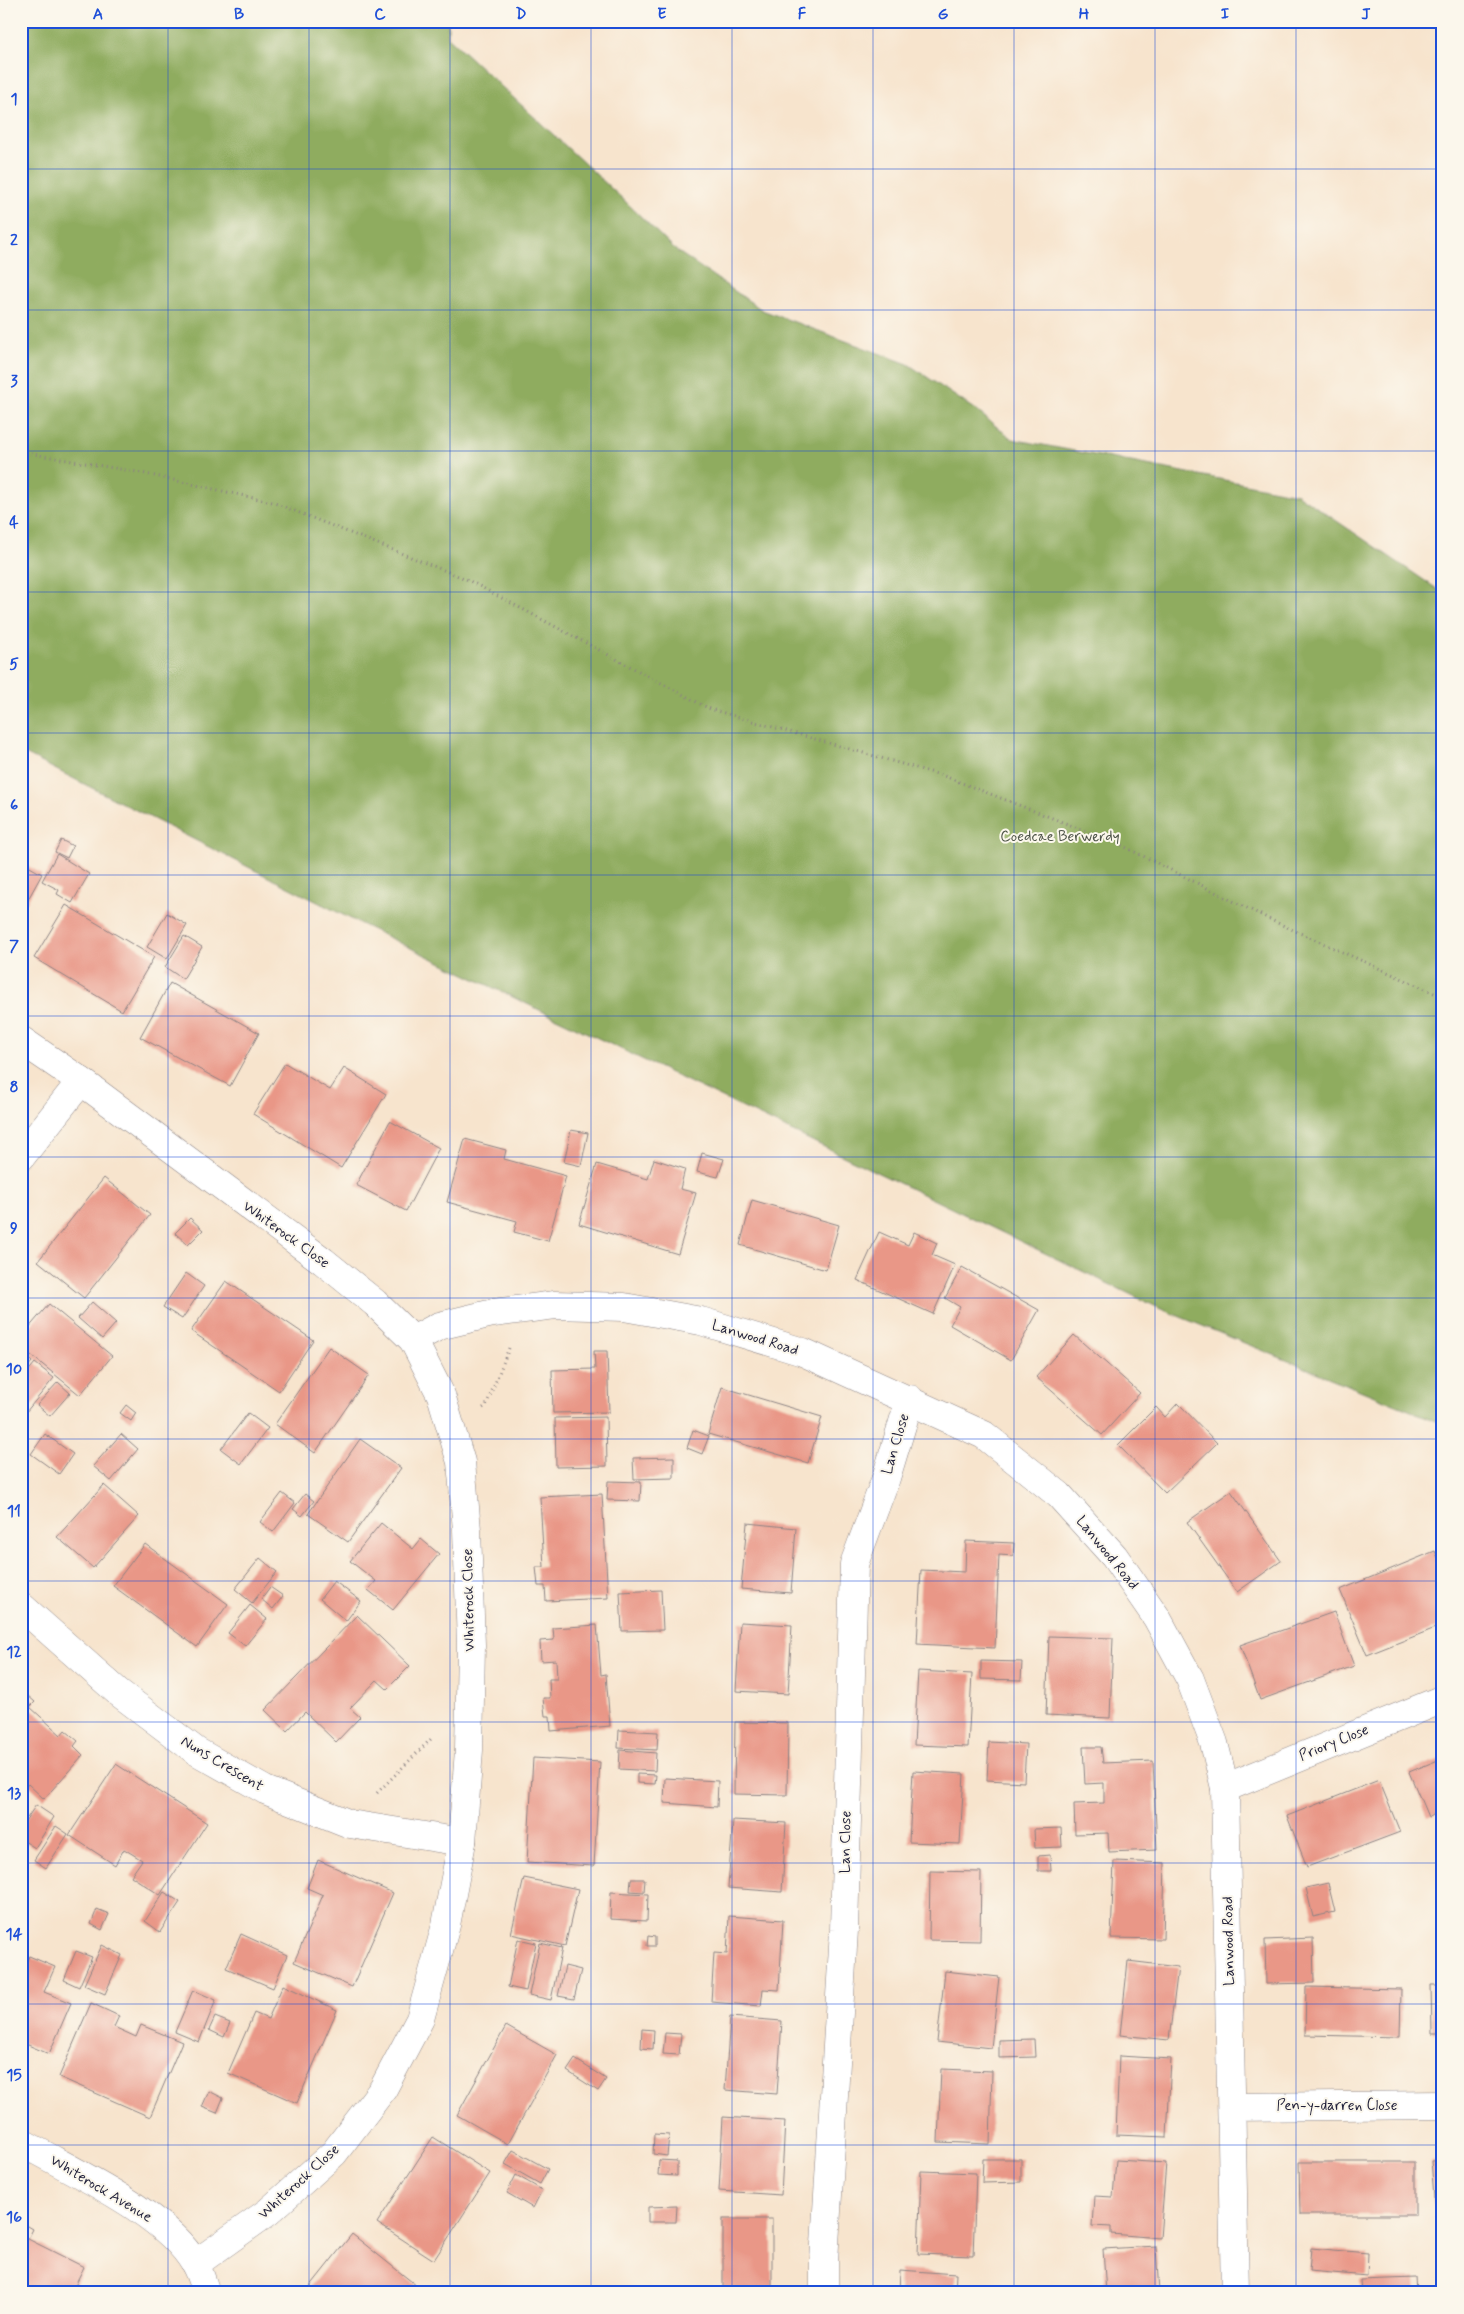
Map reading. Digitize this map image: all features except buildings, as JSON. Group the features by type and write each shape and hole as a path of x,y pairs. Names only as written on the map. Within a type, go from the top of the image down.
{"street":[{"name":"Whiterock Close","path":"21,1040 81,1081 323,1261 375,1303 413,1340 441,1395 460,1462 467,1530 469,1750 462,1842 446,1925 420,2018 383,2089 334,2153 268,2212 195,2264"},
{"path":"21,1157 81,1081"},
{"name":"Lanwood Road","path":"413,1340 439,1326 493,1313 555,1305 624,1307 701,1321 803,1352 910,1399 984,1435 1059,1495 1114,1556 1157,1618 1190,1680 1214,1743 1225,1788 1235,2293"},
{"name":"Lan Close","path":"824,2293 824,2261 844,1930 854,1564 886,1478 910,1399"},
{"name":"Nuns Crescent","path":"21,1606 118,1692 196,1751 265,1790 346,1822 462,1842"},
{"name":"Priory Close","path":"1225,1788 1443,1699"},
{"name":"Pen-y-darren Close","path":"1232,2107 1443,2106"},
{"name":"Whiterock Avenue","path":"21,2142 116,2196 166,2230 195,2264 206,2293"}],"path":[{"path":"21,452 137,472 272,502 466,579 710,709 944,776 1119,844 1272,920 1443,997"},
{"path":"451,1429 486,1406 524,1309"},
{"path":"346,1822 470,1701"}],"green space":[{"name":"Coedcae Berwerdy","path":"21,21 448,21 448,37 674,249 762,310 908,364 977,411 1012,439 1297,494 1443,593 1443,1424 1161,1309 365,926 21,752"}]}
